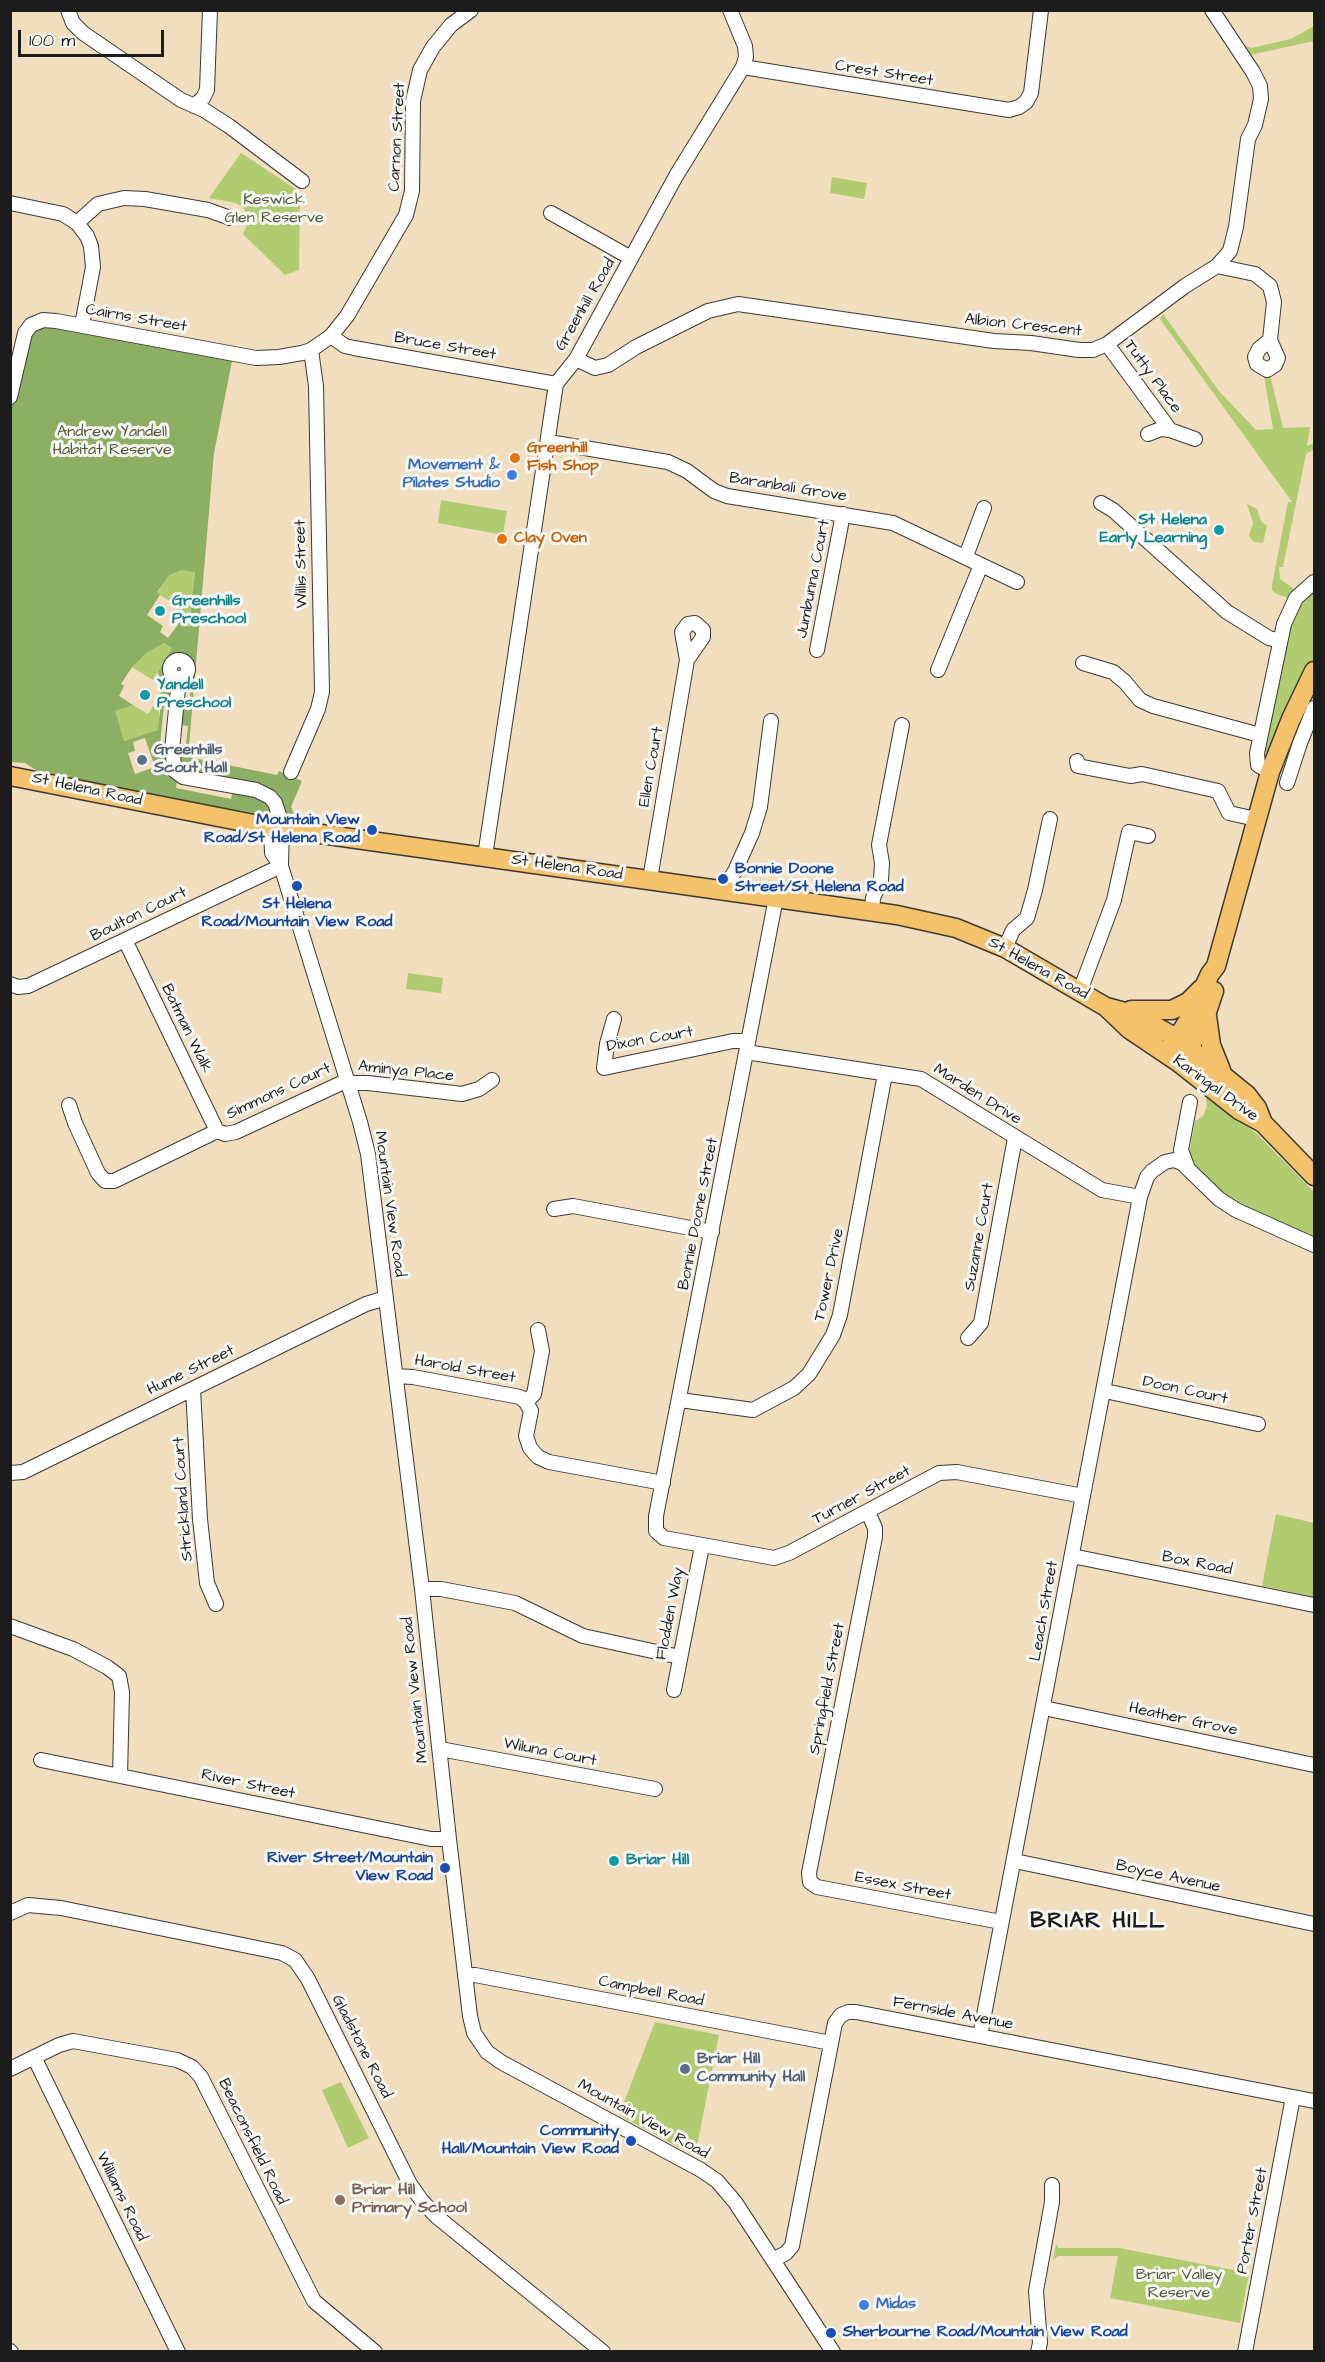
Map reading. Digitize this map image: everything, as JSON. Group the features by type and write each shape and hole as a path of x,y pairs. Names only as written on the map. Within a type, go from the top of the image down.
{"main road":[{"path":"1184,1043 1199,1034 1207,1014 1216,981 1216,966 1270,772 1291,719 1314,674"},
{"name":"St Helena Road","path":"10,776 277,823 485,856 872,912 956,928 1005,948 1114,1009 1149,1021 1184,1043"},
{"path":"1173,1058 1184,1043 1206,983 1216,966"},
{"path":"1114,1009 1172,1010 1193,998 1206,983"},
{"name":"St Helena Road","path":"1114,1009 1129,1029 1173,1058"},
{"path":"1207,1014 1211,1045 1222,1073"},
{"name":"Karingal Drive","path":"1184,1043 1222,1073 1252,1101 1263,1123"},
{"name":"Karingal Drive","path":"1173,1058 1239,1110 1263,1123 1313,1171"}],"street":[{"path":"68,10 73,22 83,33 181,100 229,126 302,181"},
{"path":"194,106 203,98 207,90 210,10"},
{"name":"Carnon Street","path":"311,350 331,336 348,316 406,215 412,191 413,101 420,70 427,56 451,25 471,10"},
{"path":"730,10 745,46 746,57 743,67"},
{"name":"Crest Street","path":"743,67 999,109 1019,107 1026,102 1031,93 1041,10"},
{"name":"Albion Crescent","path":"576,359 595,368 608,365 636,347 708,311 738,304 994,341 1031,343 1079,350 1093,350 1107,344 1185,286 1217,266 1230,251 1234,240 1248,139 1255,125 1262,99 1260,86 1253,72 1212,10"},
{"name":"Greenhill Road","path":"556,384 576,359 676,176 743,67"},
{"path":"77,223 98,204 124,198 145,199 208,210 230,218"},
{"path":"10,203 63,214 77,223 87,236 93,256 93,267 82,325"},
{"path":"551,213 631,258"},
{"path":"1217,266 1255,274 1270,286 1274,302 1270,340"},
{"name":"Cairns Street","path":"10,397 21,342 31,325 43,320 82,325 256,358 290,356 311,350"},
{"name":"Bruce Street","path":"331,336 345,346 354,348 556,384"},
{"name":"Tutty Place","path":"1107,344 1170,430"},
{"name":"Willis Street","path":"290,772 318,709 322,692 316,386 311,350"},
{"path":"485,856 556,384"},
{"name":"Tutty Place","path":"1148,434 1161,429 1195,439"},
{"name":"Baranbali Grove","path":"549,442 668,462 687,471 714,491 727,496 893,523 1017,582"},
{"path":"1101,503 1113,510 1227,612 1269,638 1280,641"},
{"path":"966,556 984,508"},
{"name":"Jumbunna Court","path":"817,650 843,514"},
{"path":"938,670 981,565"},
{"path":"1270,772 1259,767 1257,762 1260,735 1280,641 1286,616 1292,604 1300,593 1314,582"},
{"name":"Ellen Court","path":"650,879 687,660"},
{"path":"1083,663 1113,672 1140,700 1153,706 1185,717 1260,735"},
{"path":"179,679 172,750 175,771 183,777 263,793 274,803 277,823"},
{"path":"1287,783 1314,708"},
{"path":"723,890 748,843 760,807 771,721"},
{"path":"872,912 873,898 881,879 882,863 879,845 902,725"},
{"path":"1077,761 1078,766 1130,776 1142,774 1218,790 1229,813 1256,819"},
{"path":"1005,948 1013,930 1027,918 1050,819"},
{"name":"Mountain View Road","path":"277,823 281,866 348,1081 368,1154 422,1589 472,2025 478,2040 487,2052 710,2176 729,2193 833,2352"},
{"path":"1080,991 1114,900 1128,832 1148,836"},
{"name":"Boulton Court","path":"10,984 18,987 28,986 281,866"},
{"name":"Bonnie Doone Street","path":"659,1536 655,1524 776,898"},
{"name":"Batman Walk","path":"125,940 218,1131"},
{"name":"Dixon Court","path":"614,1019 607,1044 604,1068 734,1041 747,1046"},
{"name":"Marden Drive","path":"747,1046 926,1081 1102,1190 1141,1195"},
{"name":"Tower Drive","path":"680,1400 753,1410 794,1388 809,1374 833,1335 840,1315 885,1074"},
{"name":"Aminya Place","path":"348,1081 462,1094 479,1089 492,1080"},
{"name":"Simmons Court","path":"69,1105 98,1173 101,1178 110,1182 218,1131 225,1134 236,1132 348,1081"},
{"name":"Karingal Drive","path":"1188,1171 1181,1150 1190,1102"},
{"name":"Suzanne Court","path":"968,1338 981,1323 1015,1138"},
{"path":"1141,1195 1161,1170 1188,1171 1219,1199 1236,1210 1314,1245"},
{"name":"Leach Street","path":"980,2036 1141,1195"},
{"path":"554,1209 573,1206 712,1232"},
{"name":"Hume Street","path":"10,1473 23,1472 366,1304 386,1298"},
{"path":"538,1330 542,1351 534,1394 526,1402 531,1411 526,1436 530,1448 538,1457 549,1462 663,1483"},
{"name":"Harold Street","path":"396,1376 413,1377 520,1397 526,1402"},
{"name":"Strickland Court","path":"193,1389 200,1519 207,1583 216,1604"},
{"name":"Doon Court","path":"1105,1391 1258,1424"},
{"name":"Turner Street","path":"659,1536 761,1557 778,1558 931,1477 948,1472 1083,1496"},
{"name":"Springfield Street","path":"809,1873 875,1537 875,1528 868,1512"},
{"name":"Flodden Way","path":"674,1690 702,1546"},
{"name":"Box Road","path":"1072,1556 1314,1605"},
{"path":"422,1589 441,1589 515,1603 583,1636 680,1657"},
{"path":"10,1626 73,1649 119,1676 122,1692 120,1776"},
{"name":"Heather Grove","path":"1044,1708 1314,1765"},
{"name":"Wiluna Court","path":"440,1749 655,1790"},
{"name":"River Street","path":"41,1760 431,1839 449,1839"},
{"name":"Boyce Avenue","path":"1015,1861 1314,1924"},
{"name":"Essex Street","path":"809,1873 810,1882 817,1887 1001,1922"},
{"name":"Gladstone Road","path":"10,1913 28,1905 62,1908 282,1953 295,1960 308,1978 410,2184 422,2201 436,2216 603,2352"},
{"name":"Campbell Road","path":"465,1976 475,1975 831,2043"},
{"name":"Fernside Avenue","path":"773,2260 786,2253 792,2246 835,2023 841,2015 856,2012 1314,2101"},
{"name":"Beaconsfield Road","path":"10,2069 59,2045 79,2041 177,2060 192,2067 201,2077 314,2301 375,2352"},
{"name":"Williams Road","path":"34,2058 178,2352"},
{"name":"Porter Street","path":"1245,2352 1293,2097"},
{"path":"1038,2352 1040,2343 1036,2291 1052,2202 1052,2185"}],"green space":[{"path":"1314,26 1314,41 1250,55 1244,45 1251,48 1291,39"},
{"name":"Keswick Glen Reserve","path":"241,153 300,192 299,270 285,275 243,234 249,220 243,207 235,203 209,198"},
{"path":"832,177 867,183 864,199 830,193"},
{"path":"1163,314 1219,391 1256,430 1273,429 1264,376 1270,375 1283,428 1310,427 1307,446 1314,443 1314,449 1306,454 1283,567 1279,567 1280,579 1297,591 1290,599 1275,593 1272,585 1288,502 1292,502 1160,319"},
{"name":"Andrew Yandell Habitat Reserve","path":"49,323 233,356 214,453 188,757 277,775 279,771 302,781 291,807 297,821 285,817 277,798 266,789 180,769 177,756 185,755 188,726 180,725 181,707 189,708 193,667 191,661 181,656 170,659 166,668 172,695 165,695 159,755 167,757 169,770 177,779 176,788 231,799 233,791 257,796 271,806 270,816 177,800 36,770 25,763 11,762 10,414 27,335 38,325","holes":["181,570 195,572 189,627 180,622 168,638 160,632 163,626 147,615 160,595 157,592 170,575","164,643 172,648 158,672 160,680 166,684 157,698 161,701 158,730 124,741 115,711 133,705 119,696 124,686 121,684 132,667 148,652","145,738 155,767 135,774 128,753 135,751 133,742"]},
{"path":"441,500 507,511 503,535 438,523"},
{"path":"1247,504 1257,509 1261,521 1267,526 1263,543 1254,542 1249,536 1253,523"},
{"path":"181,570 195,571 189,627 180,622 182,617 175,613 179,607 157,593 170,575"},
{"path":"1314,586 1314,657 1268,752 1265,752 1263,751 1294,609"},
{"path":"164,643 172,648 153,680 132,667 148,652"},
{"path":"133,705 148,714 153,706 159,708 159,730 124,741 114,711"},
{"path":"408,973 443,978 441,993 406,989"},
{"path":"1205,1089 1259,1136 1314,1192 1314,1239 1226,1197 1195,1170 1189,1156 1195,1121 1203,1116 1207,1107"},
{"path":"1276,1514 1314,1523 1314,1597 1262,1586"},
{"path":"655,2022 719,2035 695,2156 619,2115"},
{"path":"341,2082 369,2138 348,2148 322,2090"},
{"name":"Briar Valley Reserve","path":"1056,2244 1059,2248 1119,2248 1249,2273 1240,2323 1110,2298 1118,2256 1058,2256 1053,2260"}],"place":[{"name":"Greenhill Fish Shop","path":"515,458"},
{"name":"Movement & Pilates Studio","path":"512,475"},
{"name":"St Helena Early Learning","path":"1219,530"},
{"name":"Clay Oven","path":"502,539"},
{"name":"Greenhills Preschool","path":"160,611"},
{"name":"Yandell Preschool","path":"145,695"},
{"name":"Greenhills Scout Hall","path":"142,760"},
{"name":"Mountain View Road/St Helena Road","path":"372,830"},
{"name":"Bonnie Doone Street/St Helena Road","path":"723,879"},
{"name":"St Helena Road/Mountain View Road","path":"297,886"},
{"name":"Briar Hill","path":"614,1861"},
{"name":"River Street/Mountain View Road","path":"445,1868"},
{"name":"Briar Hill Community Hall","path":"685,2069"},
{"name":"Community Hall/Mountain View Road","path":"631,2141"},
{"name":"Briar Hill Primary School","path":"340,2200"},
{"name":"Midas","path":"864,2305"},
{"name":"Sherbourne Road/Mountain View Road","path":"831,2333"}],"district":[{"name":"BRIAR HILL","path":"1098,1922"}]}
